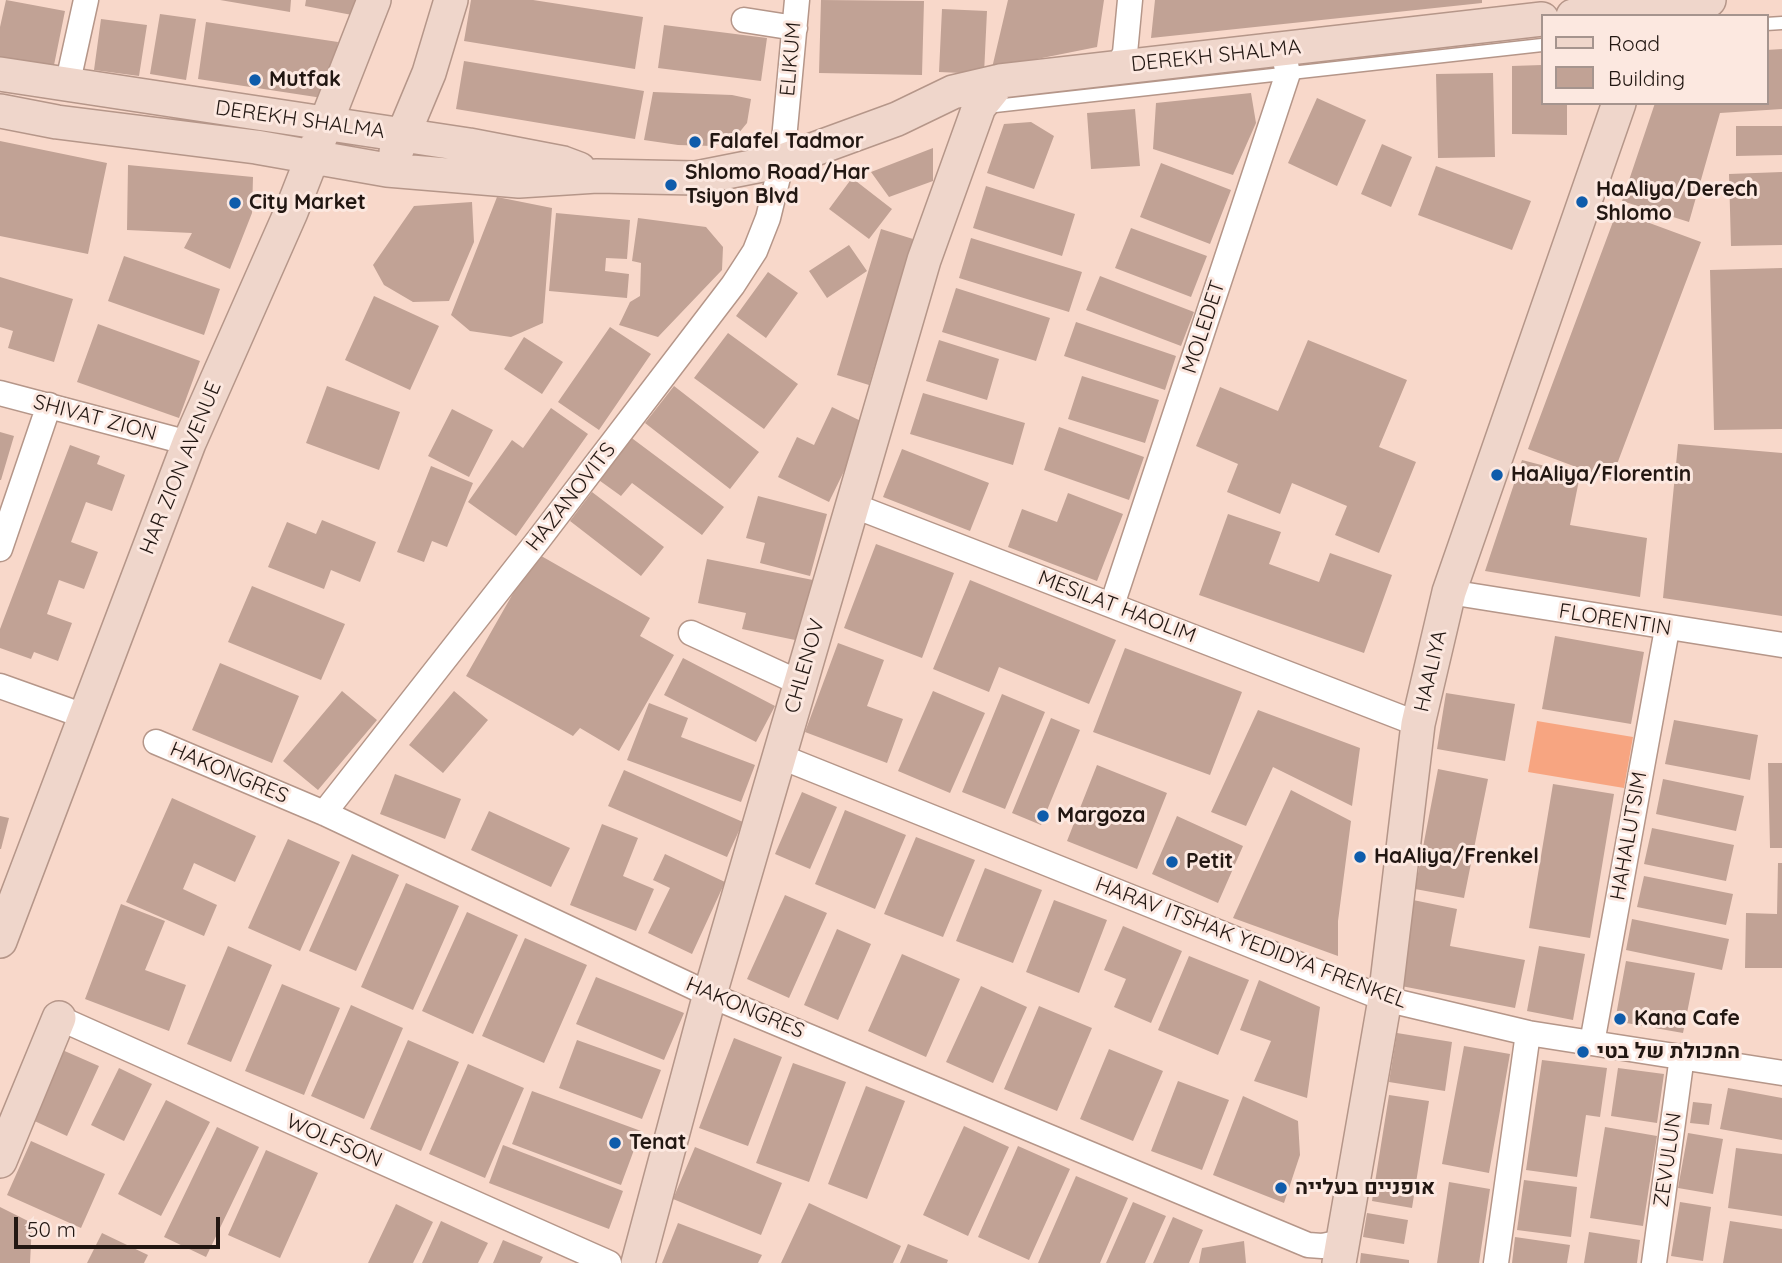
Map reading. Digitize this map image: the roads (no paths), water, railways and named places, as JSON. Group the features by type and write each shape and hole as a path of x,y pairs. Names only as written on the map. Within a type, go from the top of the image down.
{"street":[{"path":"67,86 86,0"},
{"name":"HAR ZION AVENUE","path":"0,942 189,443 313,157 374,0"},
{"path":"387,170 429,73 451,0"},
{"name":"ELIKUM","path":"782,161 796,0"},
{"path":"1118,66 1125,53 1130,0"},
{"path":"1587,10 1709,0"},
{"name":"DEREKH SHALMA","path":"0,111 387,170 519,181 597,176 696,178 782,161 897,119 953,92 1000,81 1118,66 1285,61 1540,19"},
{"path":"744,20 795,27"},
{"name":"MOLEDET","path":"1112,605 1285,61"},
{"path":"429,73 436,115 456,139 469,145"},
{"name":"DEREKH SHALMA","path":"0,74 469,145 563,163 597,176"},
{"name":"CHLENOV","path":"638,1263 710,994 924,260 979,107 1000,81"},
{"name":"HAALIYA","path":"1341,1252 1385,999 1419,724 1449,592 1618,105"},
{"name":"DEREKH SHALMA","path":"897,119 979,107"},
{"name":"HAZANOVITS","path":"324,813 733,285 755,251 768,218 782,161"},
{"name":"SHIVAT ZION","path":"0,393 189,443"},
{"path":"0,549 49,405"},
{"name":"MESILAT HAOLIM","path":"852,505 1419,724"},
{"name":"FLORENTIN","path":"1449,592 1667,629 1782,645"},
{"name":"HAHALUTSIM","path":"1592,1043 1667,629"},
{"path":"691,633 800,683"},
{"path":"0,686 84,716"},
{"name":"HAKONGRES","path":"156,742 324,813 710,994 1308,1245 1341,1252"},
{"name":"HARAV ITSHAK YEDIDYA FRENKEL","path":"779,756 1385,999 1528,1033 1782,1073"},
{"path":"0,1161 60,1018"},
{"name":"WOLFSON","path":"60,1018 609,1263"},
{"path":"1496,1263 1528,1033"},
{"name":"ZEVULUN","path":"1654,1263 1682,1056"}],"lane":[{"name":"DEREKH SHALMA","path":"979,107 1285,61 1540,45"}],"place":[{"name":"Mutfak","path":"255,80"},
{"name":"Falafel Tadmor","path":"695,142"},
{"name":"Shlomo Road/Har Tsiyon Blvd","path":"671,185"},
{"name":"HaAliya/Derech Shlomo","path":"1582,202"},
{"name":"City Market","path":"235,203"},
{"name":"HaAliya/Florentin","path":"1497,475"},
{"name":"Margoza","path":"1043,816"},
{"name":"HaAliya/Frenkel","path":"1360,857"},
{"name":"Petit","path":"1172,862"},
{"name":"Kana Cafe","path":"1620,1019"},
{"name":"המכולת של בטי","path":"1583,1052"},
{"name":"Tenat","path":"615,1143"},
{"name":"אופניים בעלייה","path":"1281,1188"}]}
